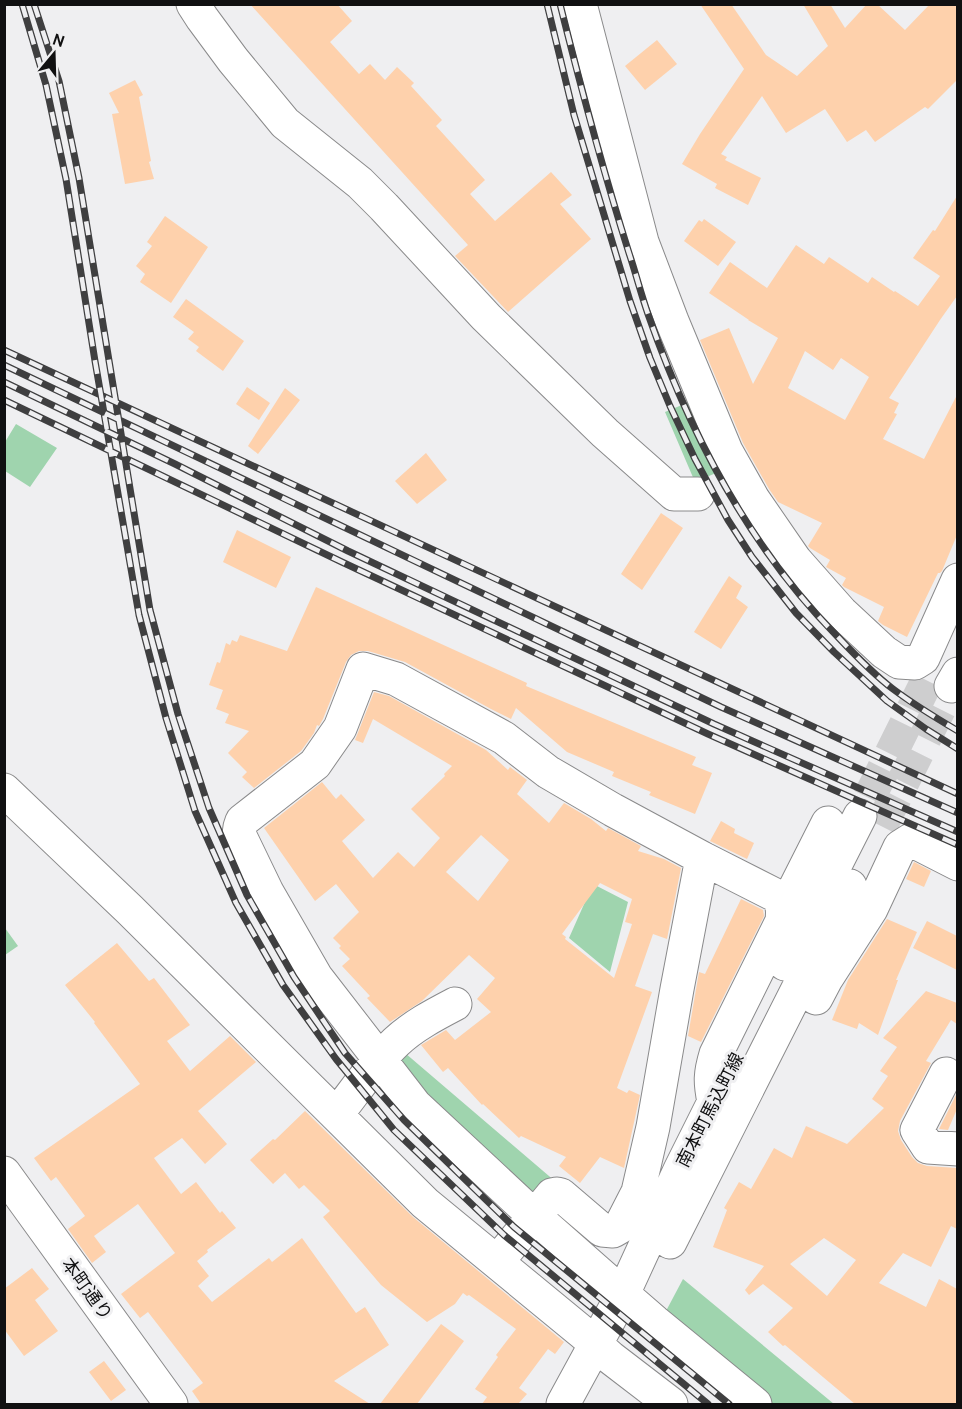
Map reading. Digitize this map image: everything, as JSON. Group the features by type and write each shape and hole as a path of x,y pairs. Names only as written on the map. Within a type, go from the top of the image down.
{"street":[{"path":"193,4 233,60 285,123 360,183 486,317 605,433 674,494 698,494"},
{"path":"580,4 642,242 726,451 753,499 795,560 841,612 884,652 899,662 915,663 923,658 957,580"},
{"path":"946,679 957,619"},
{"path":"714,1102 711,1070 716,1054 782,921 782,902 777,896 613,810 548,772 504,738 396,679 363,669 340,728 315,764 242,821 240,834 267,892 316,977 415,1105 534,1216 655,1322 755,1404"},
{"path":"4,790 130,910 425,1203 603,1351 671,1404"},
{"name":"南本町馬込町線","path":"586,1404 603,1351 702,1180 870,821 714,1102 680,1170 631,1301"},
{"path":"783,912 828,823"},
{"path":"702,1180 725,1164 734,1153 794,1047 807,1015 826,979 871,909 900,847 911,840 957,864"},
{"path":"498,1262 552,1195 561,1195 602,1230 613,1231 620,1227 638,1192 653,1127 702,858"},
{"path":"337,1114 397,1041 429,1018 455,1004"},
{"path":"946,1074 917,1130 928,1147 957,1149"},
{"name":"本町通り","path":"4,1173 171,1404"},
{"name":"南本町馬込町線","path":"562,1404 577,1379 603,1351"}],"green space":[{"path":"694,400 723,470 695,482 665,412"},
{"path":"16,424 57,448 30,487 5,471 5,442"},
{"path":"593,884 628,902 610,972 569,938"},
{"path":"5,928 18,946 5,955"},
{"path":"398,1047 556,1182 537,1203 423,1097 390,1054"},
{"path":"683,1279 834,1404 773,1404 666,1317 666,1311"}],"building":[{"path":"250,4 337,4 352,21 330,42 359,74 370,64 385,80 397,67 414,83 411,86 442,120 436,126 485,180 470,194 495,221 551,172 572,195 560,204 591,239 508,312 455,256 468,245"},
{"path":"700,4 731,4 766,55 797,76 828,46 803,4 830,4 845,28 867,4 877,4 905,30 930,4 957,4 957,80 928,109 925,107 875,142 866,130 847,142 825,109 786,133 762,96 721,154 727,157 725,160 761,178 748,205 715,188 717,184 682,164 744,69"},
{"path":"657,40 677,64 645,90 625,66"},
{"path":"135,80 143,95 139,97 151,161 149,162 154,179 125,184 112,114 119,113 109,93"},
{"path":"957,196 957,296 889,398 899,403 894,413 897,414 883,439 924,459 957,395 957,535 942,571 938,573 907,637 878,621 884,607 844,587 842,585 846,578 826,567 830,560 808,546 822,523 778,502 769,489 743,443 700,340 729,328 753,384 778,338 709,293 730,262 767,288 796,245 824,264 829,257 868,283 872,277 918,306 940,276 913,258 933,230 935,231","holes":["805,351 833,370 841,358 869,377 845,420 788,388"]},
{"path":"165,216 208,247 171,303 140,282 145,274 136,266 152,246 147,242"},
{"path":"704,219 736,242 718,266 684,241 699,220 702,222"},
{"path":"186,299 244,341 223,371 196,351 199,347 188,339 194,332 173,317"},
{"path":"247,387 270,403 259,420 236,404"},
{"path":"285,388 300,400 258,454 248,446"},
{"path":"426,453 447,480 417,504 395,481"},
{"path":"661,513 683,528 642,590 621,574"},
{"path":"237,530 291,557 276,588 223,562"},
{"path":"729,576 742,586 736,598 748,607 721,649 694,632"},
{"path":"316,587 527,683 526,686 696,757 692,765 712,773 695,814 649,795 651,792 612,776 614,772 567,752 516,708 511,719 405,662 368,651 359,651 351,655 346,662 323,719 301,751 254,788 242,777 247,772 228,753 249,731 225,723 229,714 216,709 223,690 209,685 217,662 220,663 226,643 230,645 232,640 237,642 240,635 287,651"},
{"path":"374,692 389,696 486,750 508,770 510,767 527,780 517,794 549,823 564,803 606,831 608,828 641,846 638,851 664,859 681,868 667,939 653,934 635,986 652,992 617,1088 627,1093 629,1090 640,1095 624,1168 600,1157 580,1183 559,1166 566,1157 521,1136 519,1138 482,1105 448,1068 443,1072 421,1045 446,1030 455,1040 491,1012 477,999 495,978 469,955 422,1001 390,1022 367,998 370,996 342,966 350,959 333,938 359,912 336,884 315,901 264,828 322,782 336,799 341,794 365,820 342,841 373,878 398,852 414,867 440,838 411,809 445,776 444,774 452,766 373,719 363,743 355,740","holes":["481,835 509,860 478,901 446,872","600,883 632,899 625,922 632,924 614,978 565,939 566,937 562,934"]},
{"path":"721,821 735,829 734,833 754,843 747,859 710,841"},
{"path":"914,862 931,871 924,887 906,879"},
{"path":"741,899 763,910 764,916 701,1042 688,1036 699,972 705,974"},
{"path":"887,919 917,932 896,980 898,980 878,1035 859,1023 857,1029 832,1020 848,980"},
{"path":"927,921 957,936 957,970 913,948"},
{"path":"117,943 149,981 154,978 190,1025 167,1041 190,1071 230,1036 256,1062 198,1111 227,1144 205,1164 182,1138 154,1158 181,1194 196,1182 220,1213 222,1211 236,1228 207,1250 208,1252 197,1261 209,1276 198,1286 212,1302 269,1258 272,1262 302,1238 356,1313 365,1307 389,1345 334,1381 370,1404 201,1404 192,1391 203,1383 148,1312 140,1318 121,1294 175,1253 138,1204 94,1236 106,1252 92,1263 68,1229 85,1216 56,1177 51,1181 34,1158 140,1084 65,985"},
{"path":"926,991 957,1003 957,1024 951,1020 926,1061 931,1063 900,1121 898,1131 901,1140 918,1163 927,1166 957,1168 957,1229 951,1226 931,1267 903,1253 879,1283 926,1307 939,1279 957,1289 957,1404 855,1404 768,1332 793,1308 763,1284 749,1295 745,1290 764,1266 713,1247 727,1210 724,1208 739,1182 751,1189 774,1148 792,1158 806,1126 847,1144 884,1108 872,1099 888,1076 880,1071 897,1047 883,1038","holes":["824,1238 856,1260 827,1296 790,1264"]},
{"path":"957,1093 957,1109 948,1130 939,1129"},
{"path":"305,1111 413,1217 564,1342 555,1354 548,1349 519,1388 527,1394 518,1404 482,1404 487,1397 475,1389 498,1357 496,1355 516,1329 463,1293 455,1304 427,1322 381,1285 323,1217 330,1211 304,1185 299,1189 285,1173 273,1184 250,1160"},
{"path":"32,1268 49,1289 35,1300 58,1331 24,1356 4,1329 4,1289"},
{"path":"441,1324 464,1341 417,1404 380,1404"},
{"path":"104,1361 126,1390 111,1401 89,1372"}],"tunnel":[{"path":"869,798 929,677"},
{"path":"881,826 951,686"}],"railway":[{"path":"22,4 46,85 66,179 139,615 166,718 195,811 236,903 283,985 336,1059 394,1130 504,1235 708,1404"},
{"path":"34,4 59,81 79,178 150,610 178,714 209,808 247,895 294,977 345,1053 404,1120 514,1227 729,1404"},
{"path":"547,4 574,115 630,301 670,406 728,520 752,557 796,613 834,652 887,701 958,749"},
{"path":"560,4 601,160 648,314 682,402 725,486 776,565 843,643 893,689 958,731"},
{"path":"4,350 958,794"},
{"path":"4,365 721,707 958,813"},
{"path":"4,382 175,464 348,551 714,724 958,832"},
{"path":"4,400 708,734 958,845"}]}
